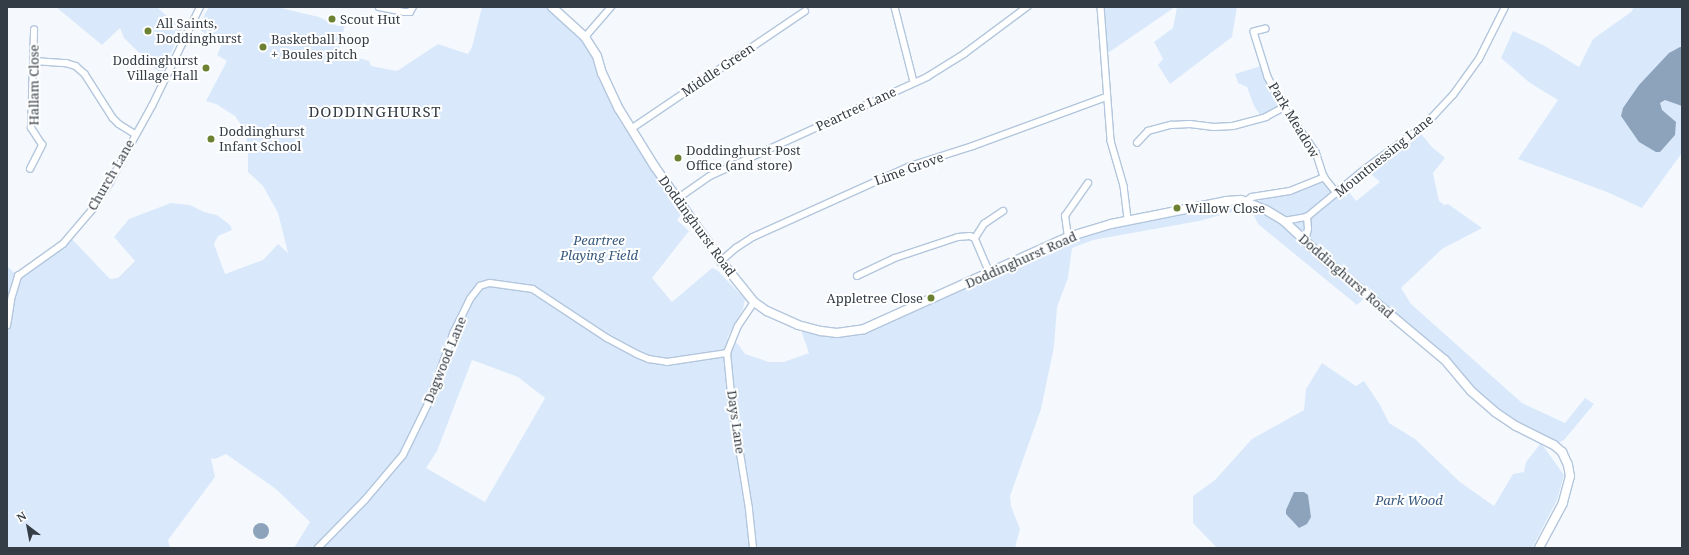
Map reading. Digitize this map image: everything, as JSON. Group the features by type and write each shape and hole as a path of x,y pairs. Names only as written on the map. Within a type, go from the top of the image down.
{"street":[{"name":"Church Lane","path":"7,326 12,296 18,276 63,244 79,227 110,182 135,134 152,106 200,7"},
{"path":"379,7 404,12 410,12 414,7"},
{"name":"Doddinghurst Road","path":"552,7 585,37 597,56 607,87 631,129 677,199 721,261 754,302 767,311 798,325 821,331 851,332 873,325 990,274 1068,237 1128,221 1226,201 1246,201 1266,210 1284,221 1305,241 1445,360 1472,391 1494,412 1516,426 1554,445 1562,452 1568,465 1570,476 1563,503 1539,548"},
{"path":"585,37 611,7"},
{"path":"895,7 914,82"},
{"name":"Peartree Lane","path":"677,199 710,176 927,77 964,54 1027,7"},
{"path":"1101,7 1106,97 1111,141 1124,186 1128,221"},
{"name":"Mountnessing Lane","path":"1284,221 1307,217 1337,194 1365,169 1425,125 1438,113 1479,59 1505,7"},
{"name":"Middle Green","path":"631,129 805,11"},
{"name":"Park Meadow","path":"1266,28 1254,32 1268,77 1284,107 1316,152 1324,176 1337,194"},
{"name":"Hallam Close","path":"30,169 33,159 42,145 31,128 34,30"},
{"path":"34,62 66,63 76,66 85,74 113,118 119,124 135,134"},
{"name":"Lime Grove","path":"721,261 736,248 753,237 910,166 974,146 1106,97"},
{"path":"1137,142 1148,131 1171,125 1190,124 1214,127 1233,126 1266,117 1284,107"},
{"name":"Mountnessing Lane","path":"1246,201 1252,197 1290,191 1324,176"},
{"path":"1068,237 1065,216 1088,183"},
{"path":"975,238 984,224 1003,211"},
{"path":"1305,241 1308,229 1307,217"},
{"path":"857,276 895,258 958,237 970,236 975,238 990,274"},
{"name":"Dagwood Lane","path":"318,548 365,500 403,455 430,400 453,334 470,299 480,286 490,283 533,289 607,338 649,359 667,362 727,353"},
{"name":"Days Lane","path":"753,548 749,509 732,404 727,353 738,326 754,302"}],"green space":[{"path":"56,7 157,7 182,30 161,74 124,38 120,28 102,45"},
{"name":"Peartree Playing Field","path":"209,7 277,7 319,17 338,26 345,25 338,52 369,61 371,66 397,71 438,44 468,54 472,47 482,7 552,7 585,37 621,123 682,213 677,220 689,231 652,278 672,302 712,268 717,270 745,299 743,309 727,338 738,344 745,354 769,362 784,362 809,353 802,333 805,327 851,332 1068,237 1290,191 1324,177 1337,193 1345,187 1356,201 1380,182 1365,169 1418,130 1432,147 1445,158 1433,173 1439,201 1444,205 1448,204 1482,228 1442,249 1401,288 1411,304 1522,403 1565,423 1585,398 1594,404 1564,440 1554,445 1495,412 1445,360 1366,297 1357,305 1258,224 1250,207 1199,221 1093,240 1072,248 1068,278 1057,307 1054,347 1041,409 1010,496 1011,506 1020,529 1015,548 294,548 310,522 276,489 226,454 215,459 211,458 215,477 168,540 170,548 7,548 7,254 8,267 18,276 70,237 110,279 118,278 135,261 114,237 129,219 171,203 190,205 204,212 217,215 230,225 232,230 218,236 214,244 225,274 263,260 278,244 288,253 278,213 263,186 248,172 248,147 245,131 235,116 216,104 206,101 227,61 217,55 222,44 197,28","holes":["472,360 518,377 545,398 485,502 426,468 437,451"]},
{"path":"1101,7 1175,7 1105,55"},
{"path":"1177,7 1237,7 1232,37 1170,84 1158,65 1163,59 1154,42 1173,28"},
{"path":"1634,7 1682,7 1682,153 1642,208 1607,192 1518,159 1558,100 1530,83 1501,58 1513,31 1543,45 1579,67 1593,39 1631,12"},
{"path":"1264,65 1284,107 1262,118 1254,106 1247,87 1238,83 1235,74"},
{"name":"Park Wood","path":"1322,363 1356,386 1364,381 1380,405 1389,423 1415,439 1460,482 1494,506 1513,474 1524,472 1526,462 1541,443 1564,475 1557,500 1532,548 1217,548 1193,523 1193,496 1215,480 1252,439 1304,410 1306,389"}],"shaded area":[{"path":"1682,47 1682,106 1665,100 1660,103 1662,110 1676,122 1675,135 1660,152 1656,152 1639,142 1621,116 1623,108 1639,85 1669,53"},
{"path":"1294,492 1304,492 1308,495 1311,517 1307,524 1299,528 1286,514 1286,510"},
{"path":"261,523 267,525 269,531 267,537 261,539 255,537 253,531 255,525"}],"place":[{"name":"Scout Hut","path":"332,19"},
{"name":"All Saints, Doddinghurst","path":"148,31"},
{"name":"Basketball hoop + Boules pitch","path":"263,47"},
{"name":"Doddinghurst Village Hall","path":"206,68"},
{"name":"Doddinghurst Infant School","path":"211,139"},
{"name":"Doddinghurst Post Office (and store)","path":"678,158"},
{"name":"Willow Close","path":"1177,208"},
{"name":"Appletree Close","path":"931,298"}],"district":[{"name":"DODDINGHURST","path":"375,112"}]}
